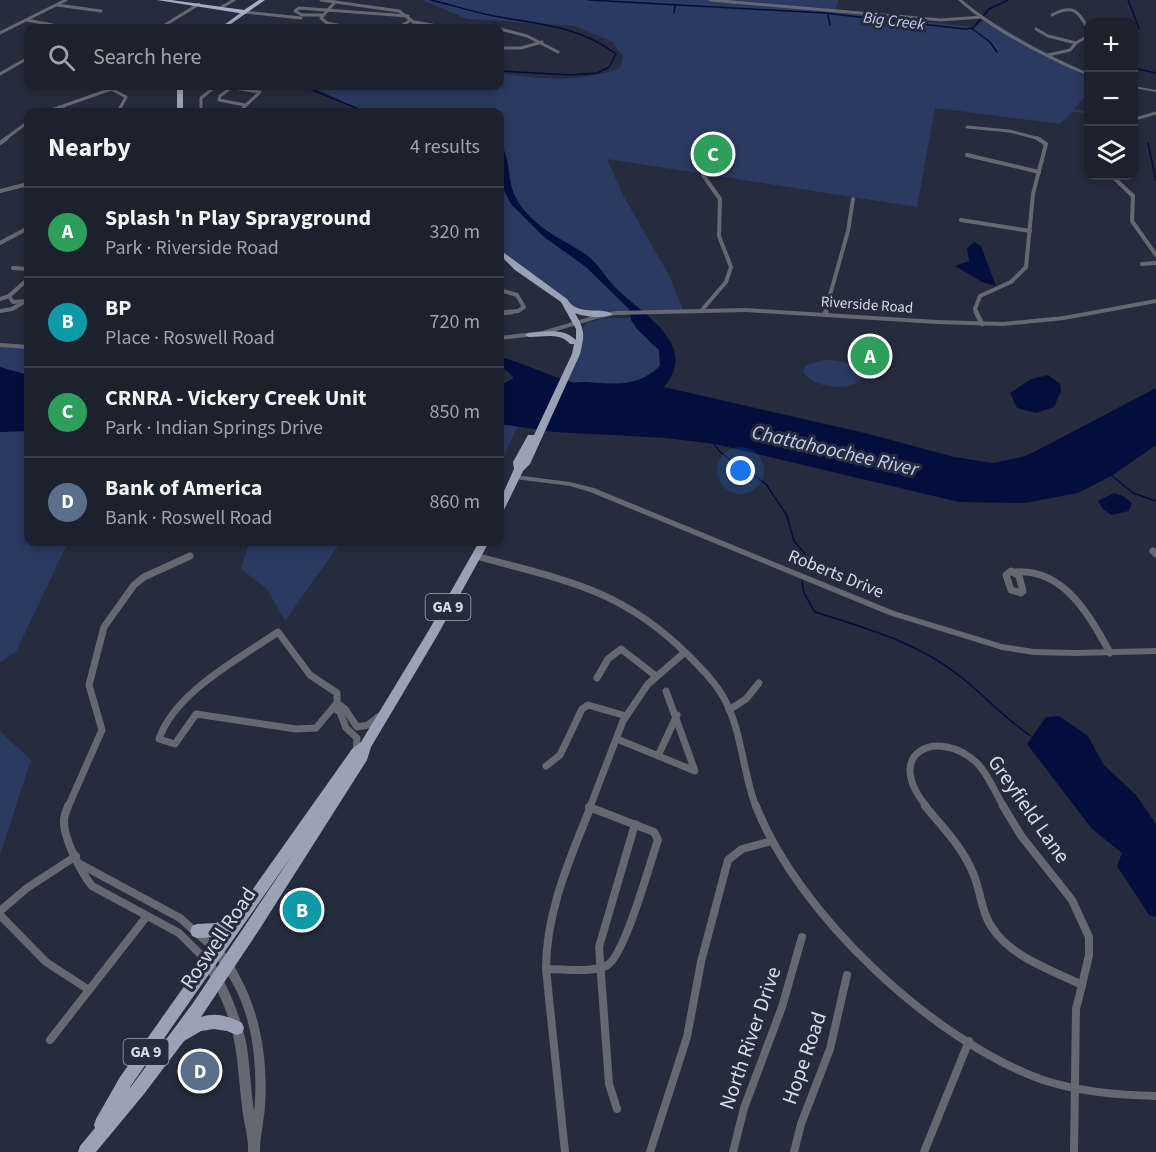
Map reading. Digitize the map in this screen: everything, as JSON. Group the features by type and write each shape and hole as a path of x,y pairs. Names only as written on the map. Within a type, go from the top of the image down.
{"highway":[{"path":"160,0 222,7 238,13 254,6"},
{"path":"173,0 246,12 262,0"},
{"path":"230,10 238,13"}],"main road":[{"path":"226,24 238,13 246,12"},
{"path":"180,108 181,90"},
{"path":"504,255 580,313 609,314"},
{"path":"504,501 517,473 525,464 534,438 581,335 568,305"},
{"path":"529,335 563,334 569,336 573,349"},
{"name":"Roswell Road","path":"89,1148 125,1082 361,750 482,546"},
{"name":"Roswell Road","path":"89,1148 138,1090 217,978 363,756 361,750"},
{"path":"197,931 218,930 245,911"},
{"path":"172,1041 190,1029 211,1021 221,1020 237,1028"}],"street":[{"path":"0,33 66,0"},
{"path":"222,7 234,0"},
{"path":"321,0 399,10 417,24"},
{"path":"710,0 940,20 981,18"},
{"path":"960,0 981,18 1047,55 1085,72"},
{"path":"322,17 337,1"},
{"path":"166,24 198,4"},
{"path":"57,5 101,11"},
{"path":"332,24 327,23 322,17 302,15 295,11 299,8 411,19 432,24"},
{"path":"1052,15 1062,11 1078,12 1084,18"},
{"path":"246,12 278,16 322,17"},
{"path":"353,18 359,14"},
{"path":"404,24 411,19"},
{"path":"27,20 48,24"},
{"path":"1036,29 1048,36 1076,43"},
{"path":"504,31 542,42 558,52"},
{"path":"1047,55 1070,50 1084,39"},
{"path":"504,48 522,48 542,42"},
{"path":"0,74 24,60"},
{"path":"1138,88 1156,91"},
{"path":"59,107 108,90"},
{"path":"113,90 126,97 120,108"},
{"path":"201,107 201,98 212,90"},
{"path":"227,90 219,97 219,100 244,107 260,92 251,90"},
{"path":"1139,118 1156,113"},
{"path":"0,142 24,125"},
{"path":"967,127 1030,135 1041,139 1046,144 1033,194 1028,262 1023,272 1011,282 984,293 977,300 975,309 982,324"},
{"path":"967,155 1038,172"},
{"path":"701,311 726,282 731,268 719,236 720,199 703,175"},
{"path":"1116,180 1133,196 1132,219 1156,255"},
{"path":"0,192 24,185"},
{"path":"825,314 848,231 853,199"},
{"path":"961,220 1030,231"},
{"path":"0,243 24,230"},
{"path":"1142,264 1156,263"},
{"path":"13,267 24,268"},
{"path":"0,299 9,296 24,283"},
{"path":"504,291 516,295 524,305 524,309 504,313"},
{"path":"9,296 13,302 24,301"},
{"name":"Riverside Road","path":"504,338 550,332 609,314 621,313 701,311 825,314 982,324 1055,319 1156,301"},
{"path":"0,310 12,309 24,303"},
{"path":"0,345 24,347"},
{"name":"Roberts Drive","path":"517,473 592,490 892,613 1002,647 1034,652 1156,651"},
{"path":"190,556 144,577 134,585 118,604 104,627 89,685 102,730 70,798 64,820 84,876 92,886 179,933 213,957 227,963 238,981 255,1032 260,1100 254,1148"},
{"path":"476,556 571,582 616,599 647,619 712,681 729,710 753,801 772,841 805,891 859,952 911,999 969,1041 1014,1068 1073,1088 1102,1093 1156,1096"},
{"path":"1015,572 1041,574 1068,592 1091,617 1110,653"},
{"path":"335,705 314,729 296,729 196,714 175,744 159,739 162,730 190,693 278,632 310,675 337,693 335,705 346,728 357,738 361,750"},
{"path":"597,678 608,659 621,649 656,676"},
{"path":"565,1152 546,969 546,946 554,901 626,716 656,676 684,653"},
{"path":"729,710 741,704 752,694 759,683"},
{"path":"616,738 695,771 688,757 677,715 666,691"},
{"path":"335,705 347,709 352,723 357,727 371,723 389,706"},
{"path":"546,766 560,755 582,709 588,705 626,716"},
{"path":"658,756 677,715"},
{"name":"Greyfield Lane","path":"1074,1152 1073,1088 1076,1009 1082,985 1089,955 1089,937 1084,921 1072,900 1022,837 985,772 970,757 950,748 932,746 916,754 911,760 909,777 924,804 970,864 982,908 993,930 1002,940 1022,954 1082,985"},
{"path":"546,969 599,968 610,964 617,955 658,840 654,832 590,807"},
{"path":"617,1109 609,1084 599,947 635,824"},
{"path":"650,1152 687,1037 700,962 728,860 734,852 743,848 772,841"},
{"path":"78,860 27,888 0,913 45,962 89,990"},
{"path":"78,860 101,878 180,918 197,931 213,957 217,978 237,1028 244,1065 247,1118 254,1148"},
{"path":"50,1040 147,916"},
{"name":"North River Drive","path":"733,1152 744,1108 782,1007 802,937"},
{"name":"Hope Road","path":"794,1152 801,1124 830,1049 847,975"},
{"path":"924,1152 969,1041"}],"shaded area":[{"path":"422,0 838,0 835,12 974,27 987,19 1072,68 1084,72 1084,98 1074,109 1084,111 1084,113 1072,112 1060,124 935,108 917,207 607,159 623,195 669,275 683,310 614,312 581,316 504,255 504,108 356,108 319,90 504,90 504,74 560,79 591,76 620,68 623,56 612,42 575,26 467,19"},
{"path":"604,318 631,318 650,343 659,350 660,366 650,374 629,382 573,383 568,380 583,344 584,326"},
{"path":"0,343 24,345 24,374 0,367"},
{"path":"824,360 841,361 853,365 862,378 849,386 840,387 822,385 807,377 803,371 806,365"},
{"path":"504,424 518,426 504,456"},
{"path":"24,431 24,546 66,546 16,652 0,662 0,432"},
{"path":"248,546 338,546 285,621 267,589 241,569"},
{"path":"0,731 31,760 0,855"}],"water":[{"name":"Chattahoochee River","path":"504,150 514,194 530,217 544,229 589,257 618,290 665,333 676,358 673,372 664,387 869,434 954,457 993,463 1034,452 1156,388 1156,445 1113,475 1078,493 1024,503 959,502 715,444 666,438 555,432 504,425 504,383 514,378 504,370 504,358 571,382 625,383 643,378 660,366 659,350 637,329 631,320 629,309 586,267 544,237 511,204 504,190"},
{"path":"974,242 981,246 996,286 982,282 955,266 969,261 967,248"},
{"path":"0,367 24,374 24,431 0,432"},
{"path":"1048,375 1060,384 1061,391 1054,407 1036,413 1017,408 1010,393 1031,379"},
{"path":"1114,493 1132,503 1129,511 1111,515 1103,509 1098,501"},
{"path":"1059,716 1088,736 1103,764 1136,795 1156,824 1156,917 1149,915 1117,866 1122,853 1092,829 1027,744 1046,717"}],"waterway":[{"name":"Big Creek","path":"431,0 573,32 588,37 616,54 609,67 597,73 571,75 504,71"},
{"name":"Big Creek","path":"589,0 824,13 971,28"},
{"name":"Big Creek","path":"971,28 989,9 1008,0"},
{"name":"Big Creek","path":"1128,0 1135,18"},
{"path":"674,13 675,5"},
{"path":"828,15 830,25"},
{"name":"Big Creek","path":"1138,25 1138,29"},
{"path":"971,28 990,42 997,52"},
{"name":"Big Creek","path":"1138,69 1156,73"},
{"name":"Big Creek","path":"313,90 356,108"},
{"path":"1148,143 1156,180"},
{"path":"714,444 721,453 766,484 787,516 794,541 805,554 808,570"},
{"path":"1111,475 1133,493 1156,501"},
{"path":"802,581 804,593 815,612 891,638 928,655 961,677 1031,736"}],"place":[{"name":"CRNRA - Vickery Creek Unit","path":"713,154"},
{"name":"Splash 'n Play Sprayground","path":"870,356"},
{"name":"BP","path":"302,910"},
{"name":"Bank of America","path":"200,1071"}]}
